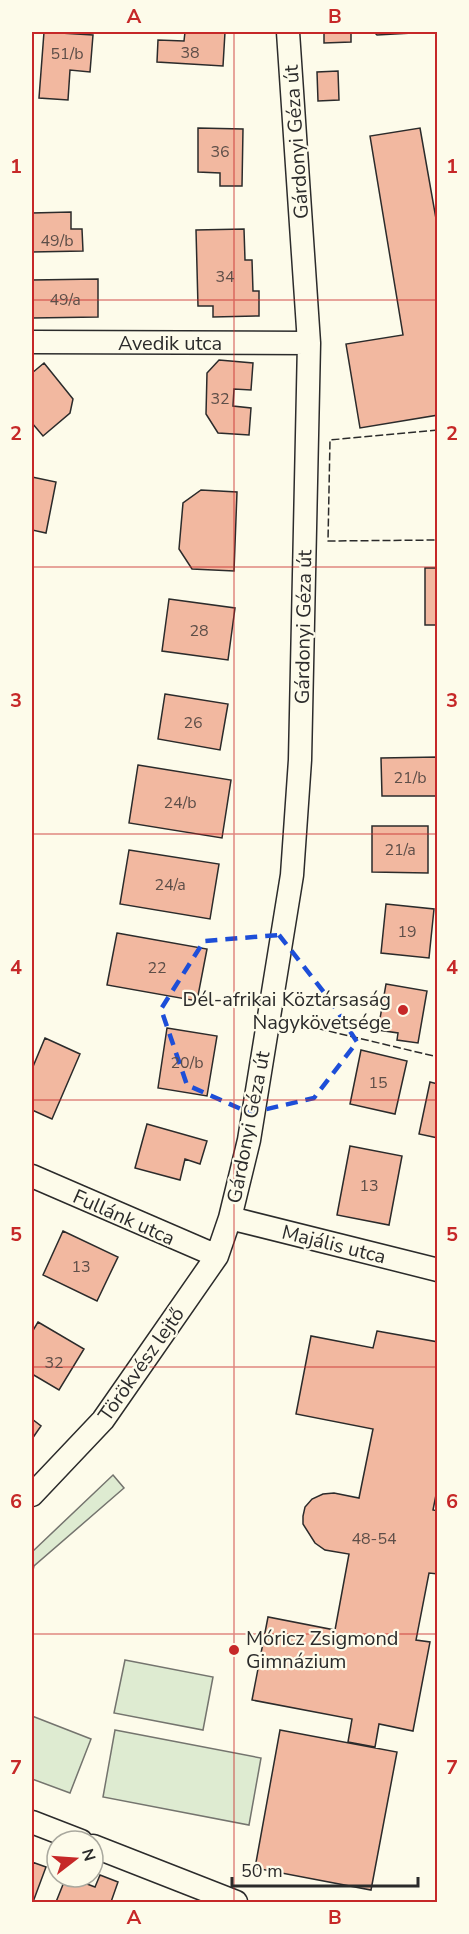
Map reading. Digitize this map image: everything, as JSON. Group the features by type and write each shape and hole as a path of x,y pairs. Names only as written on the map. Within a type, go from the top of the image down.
{"street":[{"name":"Gárdonyi Géza út","path":"230,1218 249,1140 292,875 300,760 309,343 288,32"},
{"name":"Avedik utca","path":"32,342 309,343"},
{"name":"Fullánk utca","path":"32,1176 217,1256"},
{"name":"Törökvész lejtő","path":"32,1495 104,1420 217,1256 230,1218"},
{"name":"Majális utca","path":"230,1218 438,1269"},
{"path":"32,1821 52,1829"},
{"path":"105,1851 236,1902"}],"highlighted area":[{"path":"279,935 330,1000 357,1042 314,1098 250,1113 187,1085 161,1009 204,941"}],"green space":[{"path":"113,1475 124,1488 34,1566 32,1574 32,1552"},
{"path":"125,1660 213,1677 203,1730 114,1713"},
{"path":"32,1716 91,1739 70,1793 32,1779"},
{"path":"115,1730 261,1758 249,1825 103,1797"}],"building":[{"path":"44,32 93,35 90,72 70,70 68,100 39,98"},
{"path":"185,32 225,32 223,66 157,62 158,40 184,41"},
{"path":"324,32 351,32 351,42 324,43"},
{"path":"374,32 431,32 377,35"},
{"path":"338,71 339,100 318,101 317,72"},
{"path":"198,128 243,129 242,186 220,186 220,173 198,172"},
{"path":"420,128 438,230 438,415 360,428 346,344 403,335 370,136"},
{"path":"71,212 71,229 82,229 83,251 32,252 32,213"},
{"path":"244,229 245,260 252,260 253,291 259,291 259,316 213,317 213,306 198,306 196,230"},
{"path":"98,279 98,317 32,318 32,280"},
{"path":"219,360 253,363 251,390 234,389 233,406 251,408 249,435 218,433 206,414 207,373"},
{"path":"44,363 73,399 70,413 43,436 32,423 32,373"},
{"path":"32,477 56,482 46,533 32,530"},
{"path":"201,490 237,492 234,571 192,569 179,549 183,503"},
{"path":"425,568 438,568 438,625 425,625"},
{"path":"169,599 235,608 228,660 162,651"},
{"path":"165,694 228,704 220,750 158,739"},
{"path":"438,757 438,796 382,796 381,758"},
{"path":"138,765 231,780 222,838 129,823"},
{"path":"372,826 428,826 428,873 372,872"},
{"path":"129,850 219,864 210,919 120,904"},
{"path":"386,904 434,909 429,958 381,953"},
{"path":"117,933 207,949 197,1001 107,985"},
{"name":"Dél-afrikai Köztársaság Nagykövetsége","path":"386,984 427,991 418,1043 397,1040 398,1033 378,1030"},
{"path":"167,1028 217,1036 207,1096 158,1088"},
{"path":"45,1038 80,1054 52,1119 32,1110 32,1069"},
{"path":"361,1050 407,1061 395,1114 350,1104"},
{"path":"430,1082 438,1084 438,1138 419,1134"},
{"path":"147,1124 207,1141 200,1164 185,1159 180,1180 135,1168"},
{"path":"350,1146 402,1156 389,1225 337,1215"},
{"path":"63,1231 118,1257 97,1301 43,1275"},
{"path":"38,1322 84,1349 59,1390 32,1374 32,1332"},
{"path":"377,1331 438,1342 438,1485 433,1510 438,1511 438,1574 429,1573 416,1640 430,1642 413,1731 379,1724 375,1747 348,1742 352,1719 252,1700 268,1617 335,1630 349,1554 325,1550 315,1543 303,1524 303,1516 305,1507 312,1499 323,1494 334,1493 359,1498 373,1429 296,1414 311,1336 373,1348"},
{"path":"32,1419 41,1426 32,1439"},
{"path":"280,1730 397,1752 371,1890 255,1868"},
{"path":"32,1862 45,1867 45,1870 32,1902"},
{"path":"105,1877 118,1882 111,1902 56,1902 61,1889 105,1889"}],"fence":[{"path":"438,430 330,440 328,541 438,540"},
{"path":"286,1021 438,1057"}],"place":[{"name":"Dél-afrikai Köztársaság Nagykövetsége","path":"403,1010"},
{"name":"Móricz Zsigmond Gimnázium","path":"234,1650"}]}
